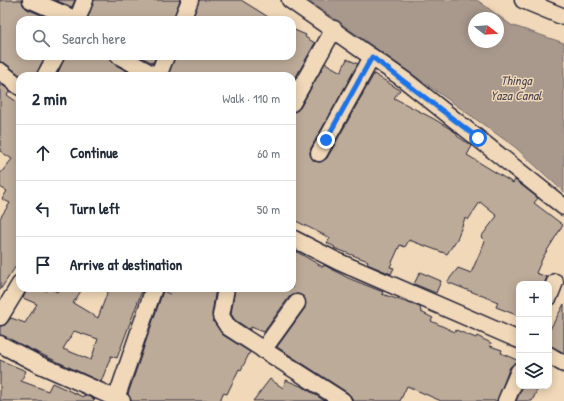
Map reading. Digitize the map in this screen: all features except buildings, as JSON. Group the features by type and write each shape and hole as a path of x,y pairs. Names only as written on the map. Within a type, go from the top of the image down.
{"street":[{"path":"31,0 68,16"},
{"path":"79,16 86,0"},
{"path":"184,16 190,0"},
{"path":"290,0 334,29 406,81 564,207"},
{"path":"523,0 564,17"},
{"path":"296,96 334,29"},
{"path":"319,153 372,57"},
{"path":"47,72 54,60"},
{"path":"126,60 149,72"},
{"path":"159,72 164,60"},
{"path":"0,71 16,84"},
{"path":"296,240 338,262 516,339"},
{"path":"552,290 555,282"},
{"path":"0,317 16,291"},
{"path":"0,344 38,364 119,400 153,292"},
{"path":"225,292 221,316 228,327 344,401"},
{"path":"263,350 297,303"},
{"path":"552,358 564,364"},
{"path":"506,401 516,378"}],"water":[{"name":"Thinga Yaza Canal","path":"308,0 477,0 493,12 468,12 468,48 504,48 504,20 511,25 564,43 564,192 515,147"}],"route":[{"path":"326,140 372,57 406,81 478,138"}]}
